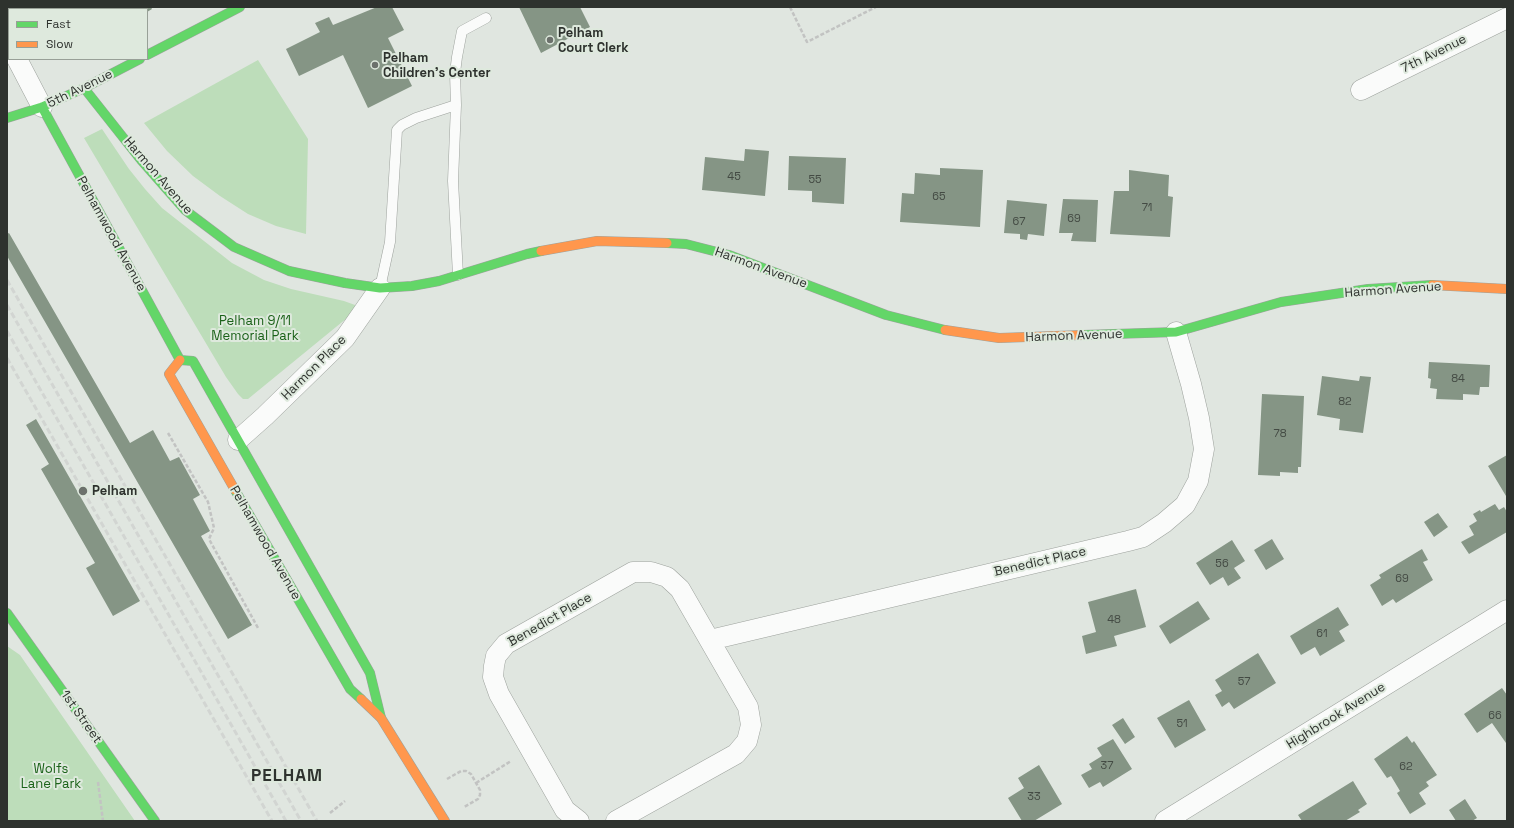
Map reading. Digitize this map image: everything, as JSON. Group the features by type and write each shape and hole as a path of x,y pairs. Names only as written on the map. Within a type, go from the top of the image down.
{"street":[{"path":"148,54 240,7"},
{"name":"7th Avenue","path":"1361,90 1507,18"},
{"path":"18,60 42,107"},
{"name":"5th Avenue","path":"7,118 42,107 84,88 138,60"},
{"name":"Harmon Avenue","path":"84,88 141,160 185,210 234,247 289,271 345,283 380,288 412,286 439,281 527,254 597,241 686,244 729,255 886,315 942,329 999,338 1176,332 1281,302 1368,289 1426,285 1507,289"},
{"name":"Pelhamwood Avenue","path":"42,107 180,360"},
{"name":"Harmon Place","path":"238,440 265,416 345,338 380,288"},
{"name":"Benedict Place","path":"710,640 1143,537 1164,523 1185,505 1198,481 1204,449 1192,391 1176,332"},
{"name":"Pelhamwood Avenue","path":"180,360 193,362 370,673 381,718"},
{"name":"Pelhamwood Avenue","path":"180,360 169,374 350,690 381,718 445,820"},
{"name":"Benedict Place","path":"579,821 565,810 499,694 493,677 496,656 506,644 633,572 651,572 667,577 680,589 748,708 751,726 747,742 736,754 616,821"},
{"name":"Highbrook Avenue","path":"1165,821 1507,610"},
{"name":"1st Street","path":"8,615 155,821"}],"lane":[{"path":"458,275 453,181 456,105 455,73 462,31 486,18"},
{"path":"380,288 390,242 397,130 402,125 416,118 456,105"}],"path":[{"path":"790,7 806,42 876,7"},
{"path":"168,433 208,502 214,528 209,539 258,628"},
{"path":"476,783 511,762"},
{"path":"427,790 461,771 466,771 471,774 480,790 478,799 445,820"},
{"path":"97,778 103,821"},
{"path":"330,813 345,801"}],"green space":[{"path":"258,60 308,139 306,234 276,226 248,214 220,196 193,176 167,151 144,123"},
{"name":"Pelham 9/11 Memorial Park","path":"102,129 129,169 162,208 232,263 264,280 291,289 344,301 355,305 358,309 248,399 243,399 226,377 84,138"},
{"name":"Wolfs Lane Park","path":"7,646 20,655 135,821 7,821"}],"building":[{"path":"151,7 152,9 148,11 148,8 27,8"},
{"name":"Pelham Children's Center","path":"377,7 392,7 404,30 388,38 412,86 368,108 343,55 299,76 286,49 320,32 315,23 329,17 333,25"},
{"name":"Pelham Court Clerk","path":"519,7 580,7 590,27 541,53"},
{"path":"745,149 769,151 765,196 702,190 705,157 744,161"},
{"path":"789,156 846,158 844,204 812,202 812,191 788,190"},
{"path":"940,168 983,170 980,227 900,222 902,193 914,194 915,173 940,175"},
{"path":"1129,170 1169,175 1168,196 1173,197 1170,237 1110,234 1114,191 1129,191"},
{"path":"1063,199 1098,200 1096,242 1071,241 1073,233 1059,233"},
{"path":"1007,200 1047,204 1044,236 1028,234 1027,240 1020,239 1020,234 1004,233"},
{"path":"9,233 130,443 153,430 170,461 179,457 200,495 193,499 210,531 201,536 252,625 228,639 7,256 7,234"},
{"path":"1429,362 1490,365 1489,387 1480,387 1479,395 1463,394 1463,400 1436,399 1437,389 1430,388 1431,379 1428,378"},
{"path":"1322,376 1359,381 1360,376 1371,377 1363,433 1339,430 1340,419 1317,415"},
{"path":"1262,394 1304,396 1301,467 1298,467 1298,473 1280,472 1280,476 1258,475"},
{"path":"36,419 140,601 113,616 86,568 95,563 41,469 49,464 26,425"},
{"path":"1507,455 1507,495 1506,496 1488,466"},
{"path":"1495,504 1499,510 1504,507 1507,512 1507,532 1469,554 1461,542 1474,535 1469,526 1477,521 1473,514 1480,510 1481,512"},
{"path":"1438,513 1448,527 1434,537 1424,522"},
{"path":"1272,539 1284,559 1266,570 1254,550"},
{"path":"1232,540 1245,561 1234,568 1241,578 1228,586 1223,577 1210,585 1196,563"},
{"path":"1422,549 1428,560 1423,562 1433,580 1396,603 1393,599 1382,606 1370,585 1381,578 1379,575"},
{"path":"1136,589 1146,627 1114,636 1117,646 1086,654 1082,636 1096,632 1088,602"},
{"path":"1198,601 1210,619 1170,644 1159,626"},
{"path":"1338,607 1349,625 1339,631 1345,641 1320,656 1315,647 1301,655 1290,636"},
{"path":"1258,653 1276,683 1234,709 1229,702 1222,707 1215,695 1222,691 1215,680"},
{"path":"1502,688 1507,695 1506,743 1492,723 1477,733 1464,714"},
{"path":"1189,700 1206,730 1175,748 1157,718"},
{"path":"1123,718 1135,737 1125,744 1112,725"},
{"path":"1407,736 1412,743 1414,741 1437,775 1426,782 1429,786 1419,793 1426,804 1410,814 1397,793 1400,791 1391,776 1387,778 1374,759"},
{"path":"1113,739 1132,769 1103,787 1100,782 1089,788 1081,775 1092,769 1089,764 1102,756 1097,748"},
{"path":"1039,765 1062,804 1034,821 1022,821 1008,798 1024,788 1018,778"},
{"path":"1353,781 1367,804 1358,810 1360,812 1345,821 1302,821 1298,815"},
{"path":"1465,799 1477,818 1472,821 1456,821 1449,810"}],"railway":[{"path":"7,280 317,821"},
{"path":"7,305 301,821"},
{"path":"7,331 286,821"},
{"path":"7,358 272,821"}],"traffic: fast":[{"path":"148,54 240,7"},
{"path":"7,118 42,107 84,88 138,60"},
{"path":"84,88 141,160 185,210 234,247 289,271 345,283 380,288 412,286 439,281 541,251"},
{"path":"42,107 180,360"},
{"path":"667,243 686,244 729,255 886,315 945,330"},
{"path":"1083,335 1176,332 1281,302 1368,289 1432,285"},
{"path":"180,360 193,361 370,673 381,718"},
{"path":"235,490 350,689 361,699"},
{"path":"7,613 155,821"}],"traffic: slow":[{"path":"541,251 597,241 667,243"},
{"path":"1432,285 1507,289"},
{"path":"945,330 999,338 1083,335"},
{"path":"180,360 169,374 235,490"},
{"path":"361,699 381,718 445,821"}],"place":[{"name":"Pelham Court Clerk","path":"550,40"},
{"name":"Pelham Children's Center","path":"375,65"},
{"name":"Pelham","path":"83,491"}],"district":[{"name":"PELHAM","path":"287,776"}]}
